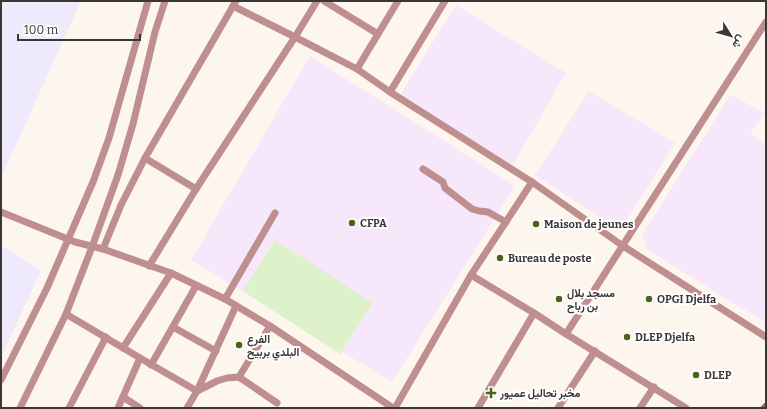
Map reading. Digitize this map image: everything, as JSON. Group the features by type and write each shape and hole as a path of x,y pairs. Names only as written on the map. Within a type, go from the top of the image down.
{"street":[{"path":"1,380 46,288 72,241 109,138 148,1"},
{"path":"20,408 66,314 89,246 120,168 133,124 164,1"},
{"path":"149,266 196,189 317,1"},
{"path":"324,1 378,34"},
{"path":"356,69 398,1"},
{"path":"390,92 445,1"},
{"path":"103,249 121,205 145,158 234,3 356,69 532,182 623,246 766,337"},
{"path":"566,334 766,22"},
{"path":"145,158 196,189"},
{"path":"423,169 443,182 445,188 472,209 488,212 506,222"},
{"path":"1,212 72,241 103,249 171,273 236,306 270,326 394,408 471,275 532,182"},
{"path":"224,300 275,214"},
{"path":"123,348 171,273"},
{"path":"471,275 686,408"},
{"path":"151,365 196,286"},
{"path":"187,408 197,391 236,306"},
{"path":"478,408 534,313"},
{"path":"66,314 197,391"},
{"path":"239,377 270,326"},
{"path":"173,327 216,351"},
{"path":"69,408 106,337"},
{"path":"558,408 595,351"},
{"path":"118,408 140,358"},
{"path":"197,391 217,381 239,377 277,403"},
{"path":"640,408 654,387"},
{"path":"123,397 140,408"}],"shaded area":[{"path":"1,1 81,1 1,178"},
{"path":"456,5 566,73 512,166 400,95"},
{"name":"CFPA","path":"310,56 515,186 392,382 191,260"},
{"path":"589,91 675,143 620,231 535,175"},
{"path":"731,94 765,114 750,134 766,144 766,323 646,249 642,235"},
{"path":"1,245 41,271 1,357"}],"green space":[{"path":"275,240 373,303 340,354 243,291"}],"place":[{"name":"CFPA","path":"352,223"},
{"name":"Maison de jeunes","path":"536,224"},
{"name":"Bureau de poste","path":"500,258"},
{"name":"مسجد بلال بن رباح","path":"559,299"},
{"name":"OPGI Djelfa","path":"649,299"},
{"name":"DLEP Djelfa","path":"627,337"},
{"name":"الفرع البلدي بربيح","path":"239,345"},
{"name":"DLEP","path":"696,375"},
{"name":"مخبر تحاليل عميور","path":"491,393"}]}
